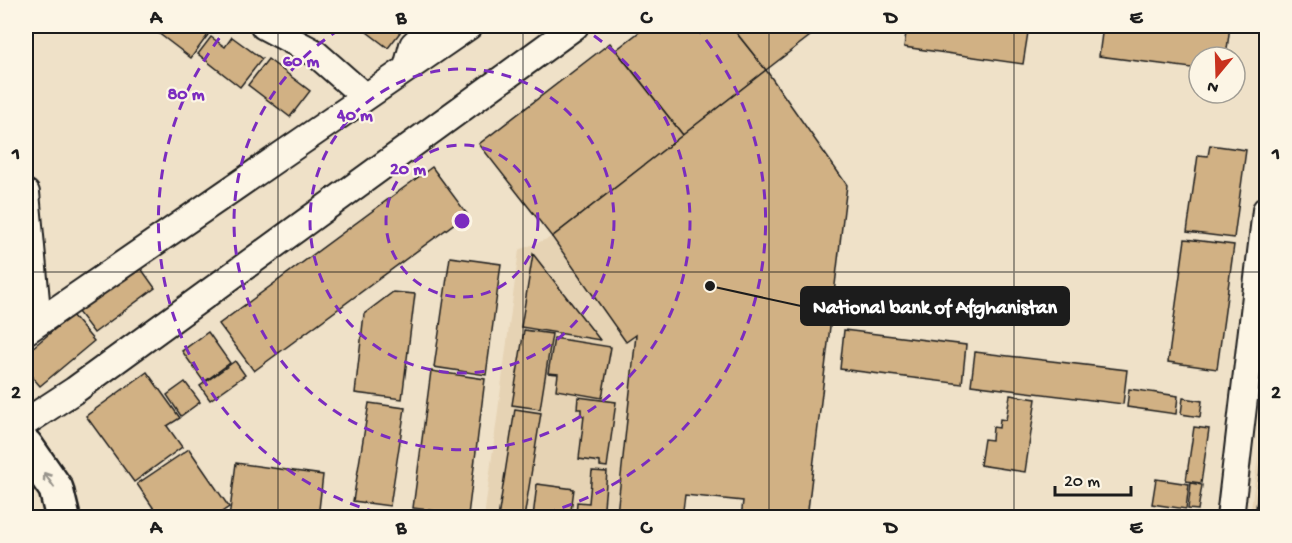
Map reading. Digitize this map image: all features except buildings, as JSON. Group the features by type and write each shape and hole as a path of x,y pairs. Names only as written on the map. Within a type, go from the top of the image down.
{"highway":[{"path":"26,446 56,489 63,518"}],"street":[{"path":"264,26 315,53 364,96"},
{"path":"407,67 413,45 433,26"},
{"path":"32,327 364,96 469,26"},
{"path":"26,422 75,390 575,26"},
{"path":"26,194 32,327"},
{"path":"1230,518 1266,210"}],"shaded area":[{"path":"552,237 626,341 636,335 616,517 484,518 519,250"},
{"path":"1266,395 1266,517 1250,517"}],"place":[{"name":"National bank of Afghanistan","path":"710,286"}]}
